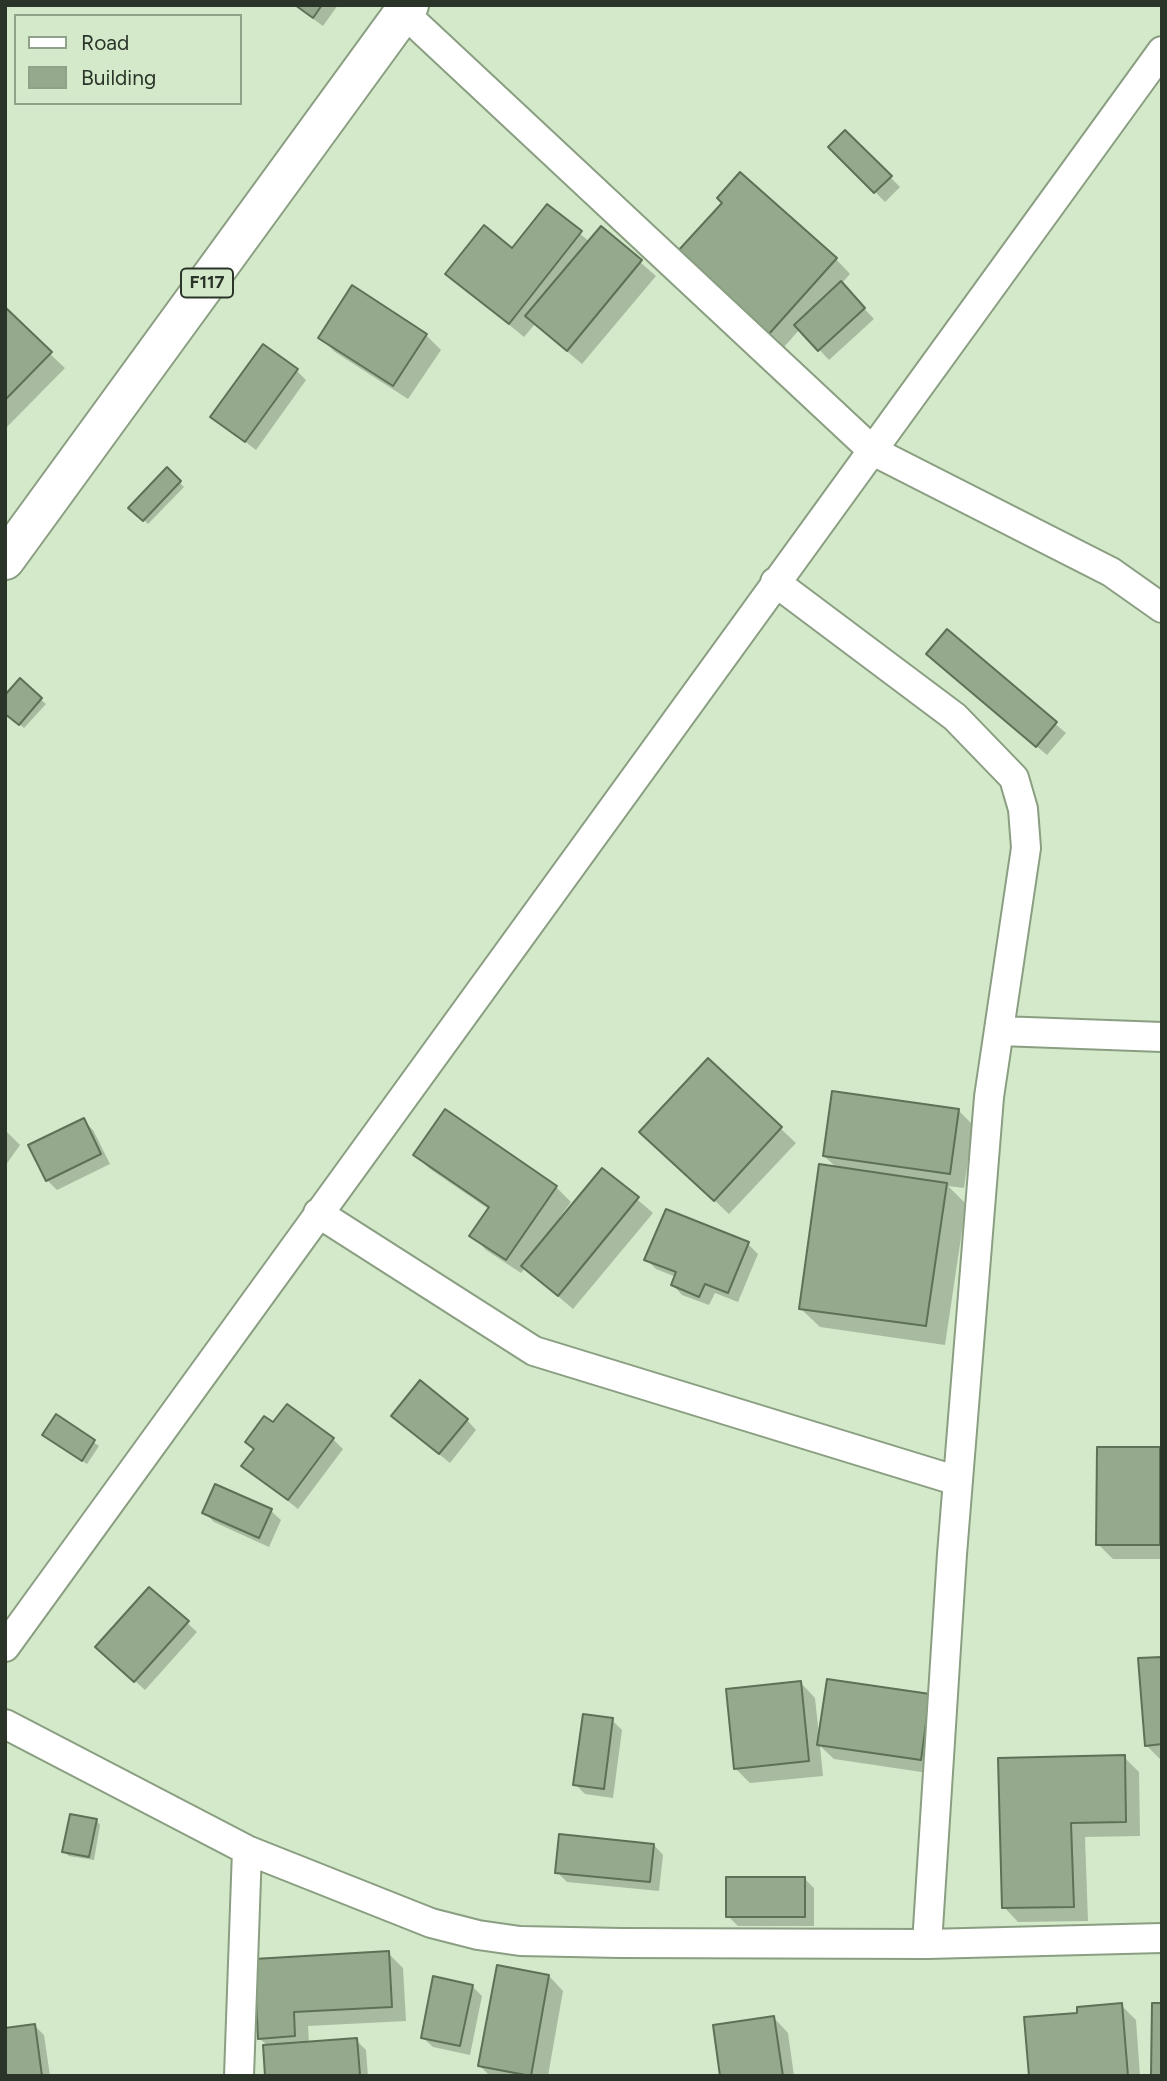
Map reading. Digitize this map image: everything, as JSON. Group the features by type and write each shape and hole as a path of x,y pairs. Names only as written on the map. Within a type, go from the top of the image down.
{"main road":[{"name":"F117","path":"5,560 406,9"}],"street":[{"path":"406,9 873,451 1111,572 1162,608"},
{"path":"5,1647 1162,51"},
{"path":"775,582 955,717 1014,778 1023,809 1026,848 989,1097 958,1481 927,1944"},
{"path":"1000,1031 1162,1037"},
{"path":"318,1213 534,1351 958,1481"},
{"path":"5,1724 247,1850 431,1923 478,1935 520,1941 621,1943 927,1944 1162,1938"},
{"path":"239,2076 247,1850"}],"building":[{"path":"295,5 322,5 313,18"},
{"path":"845,130 892,176 874,193 828,147"},
{"path":"740,172 837,258 769,334 677,252 722,203 717,198"},
{"path":"547,204 582,231 509,324 445,274 484,225 512,248"},
{"path":"601,226 642,260 567,351 525,316"},
{"path":"841,281 865,308 818,351 794,325"},
{"path":"352,285 427,334 393,386 318,338"},
{"path":"6,308 52,352 5,400 5,310"},
{"path":"263,344 298,369 245,442 210,417"},
{"path":"167,467 181,481 143,521 128,508"},
{"path":"947,629 1057,722 1036,747 926,654"},
{"path":"20,678 42,698 19,725 5,714 5,695"},
{"path":"708,1058 782,1127 714,1201 639,1132"},
{"path":"832,1091 959,1109 950,1174 823,1156"},
{"path":"445,1109 557,1186 506,1260 469,1236 489,1207 413,1155"},
{"path":"84,1118 101,1154 46,1181 28,1145"},
{"path":"819,1164 947,1183 926,1326 799,1309"},
{"path":"602,1168 639,1197 558,1296 521,1266"},
{"path":"666,1209 749,1242 728,1293 705,1284 699,1297 671,1285 676,1272 644,1260"},
{"path":"420,1380 468,1419 439,1454 391,1416"},
{"path":"287,1404 334,1438 288,1500 241,1466 254,1449 245,1442 264,1416 273,1422"},
{"path":"56,1414 95,1440 82,1461 42,1435"},
{"path":"1097,1447 1160,1447 1160,1545 1096,1545"},
{"path":"215,1484 272,1509 259,1538 202,1513"},
{"path":"149,1587 189,1621 134,1682 95,1647"},
{"path":"1162,1657 1162,1744 1145,1746 1138,1658"},
{"path":"827,1679 930,1694 921,1760 817,1745"},
{"path":"801,1681 809,1761 734,1769 726,1689"},
{"path":"583,1714 613,1718 604,1789 573,1785"},
{"path":"1125,1755 1126,1822 1071,1823 1074,1907 1002,1908 998,1758"},
{"path":"70,1814 97,1819 89,1857 62,1852"},
{"path":"559,1834 654,1844 650,1882 555,1873"},
{"path":"726,1877 805,1877 805,1917 726,1917"},
{"path":"389,1951 392,2007 294,2012 295,2036 258,2039 254,1959"},
{"path":"497,1965 549,1975 531,2076 478,2066"},
{"path":"433,1976 473,1985 460,2046 421,2038"},
{"path":"1122,2003 1128,2076 1029,2076 1024,2017 1077,2013 1077,2007"},
{"path":"1152,2003 1162,2003 1162,2076 1151,2076"},
{"path":"774,2016 783,2076 720,2076 713,2025"},
{"path":"35,2024 42,2076 5,2076 5,2028"},
{"path":"357,2038 360,2075 265,2076 263,2045"}]}
